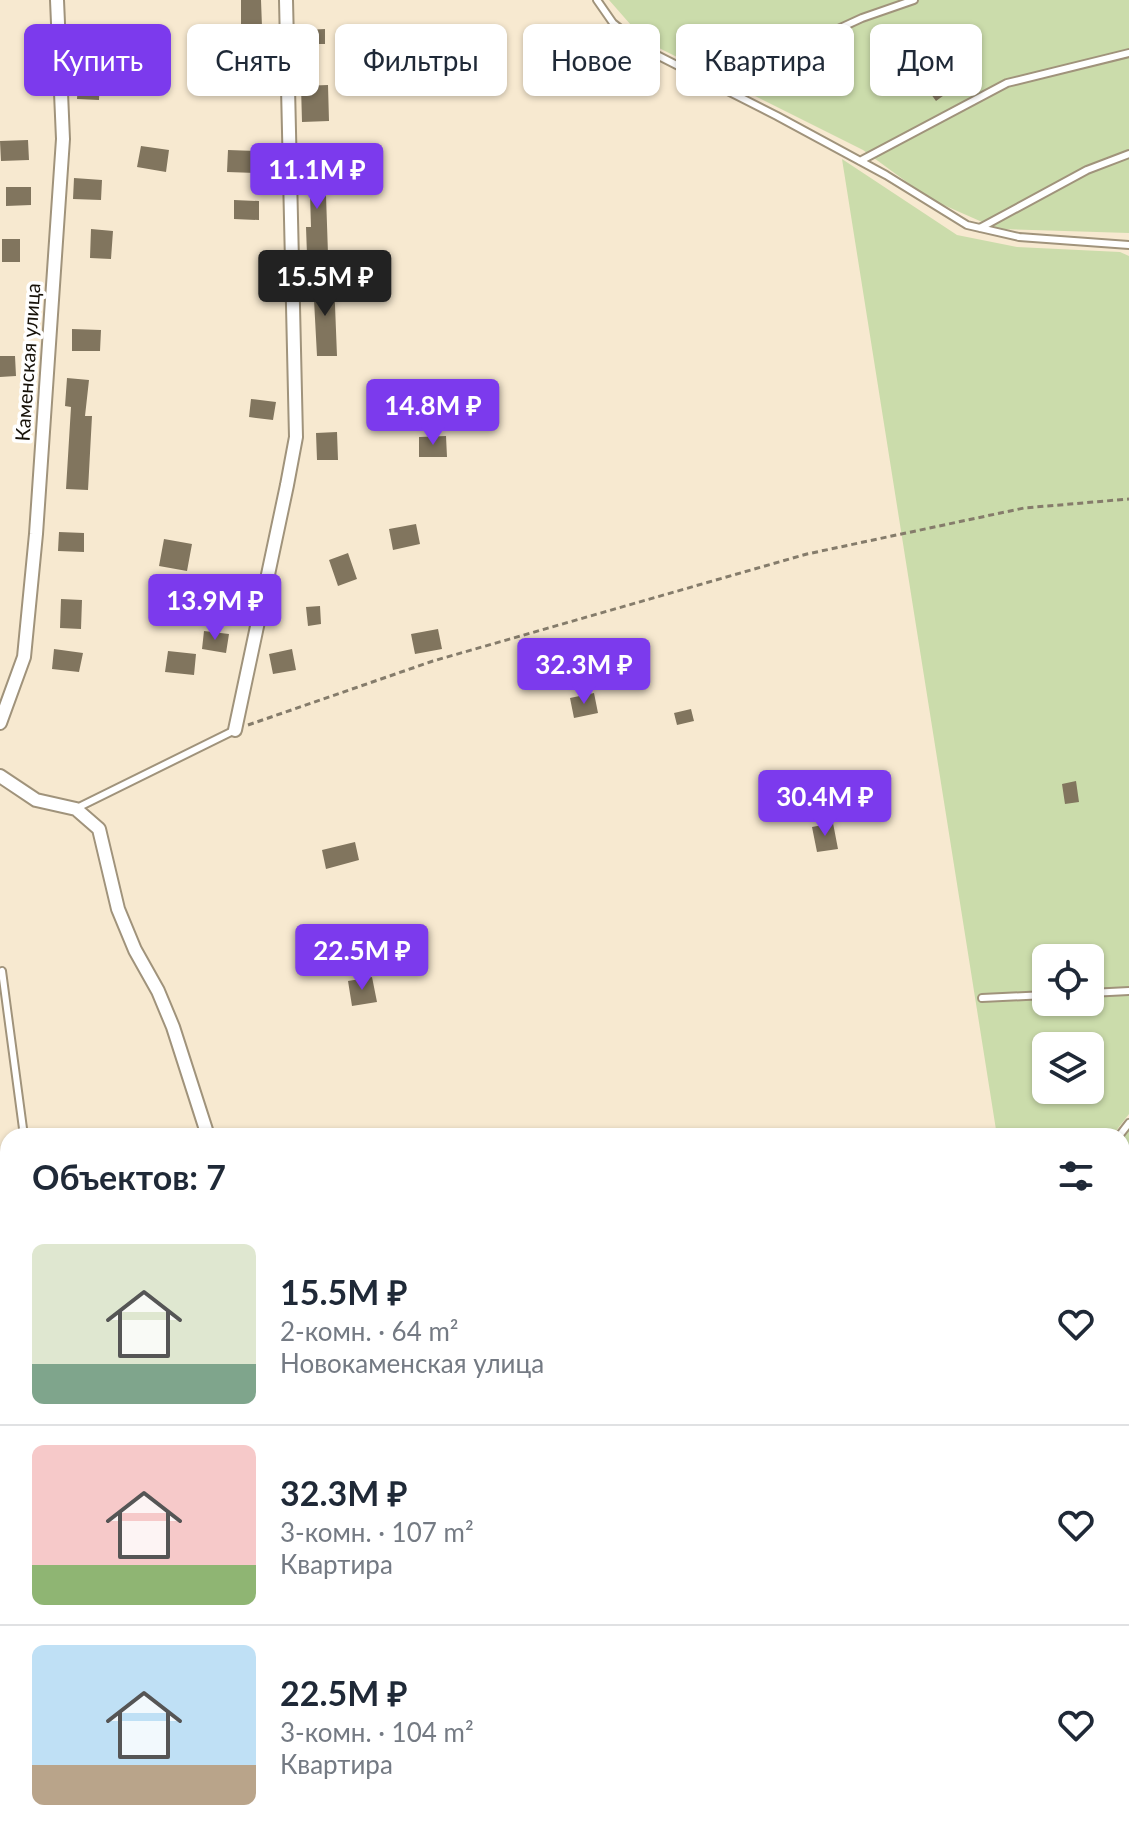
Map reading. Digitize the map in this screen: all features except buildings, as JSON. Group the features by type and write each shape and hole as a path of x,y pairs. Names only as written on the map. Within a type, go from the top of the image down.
{"street":[{"name":"Каменская улица","path":"0,723 24,657 36,534 63,139 57,0"},
{"path":"235,730 296,437 286,0"},
{"path":"0,776 36,800 76,809 99,829 118,909 173,1027 205,1128"}],"lane":[{"path":"597,0 613,23 647,50 676,65"},
{"path":"849,24 914,0"},
{"path":"860,161 1007,83 1129,53"},
{"path":"737,96 860,161 967,225 1019,237 1129,245"},
{"path":"980,228 1087,170 1129,154"},
{"path":"76,809 235,730"},
{"path":"0,960 23,1128"},
{"path":"1104,992 1129,991"},
{"path":"982,998 1032,996"}],"path":[{"path":"235,730 433,661 807,554 1024,508 1129,499"}],"green space":[{"path":"609,0 1129,0 1129,233 998,229 930,199 863,150 755,96 854,96 854,24 676,24 676,56 660,48 660,24 630,24"},
{"path":"842,159 957,235 1017,247 1120,252 1129,256 1129,1114 1118,1128 996,1128"}]}
